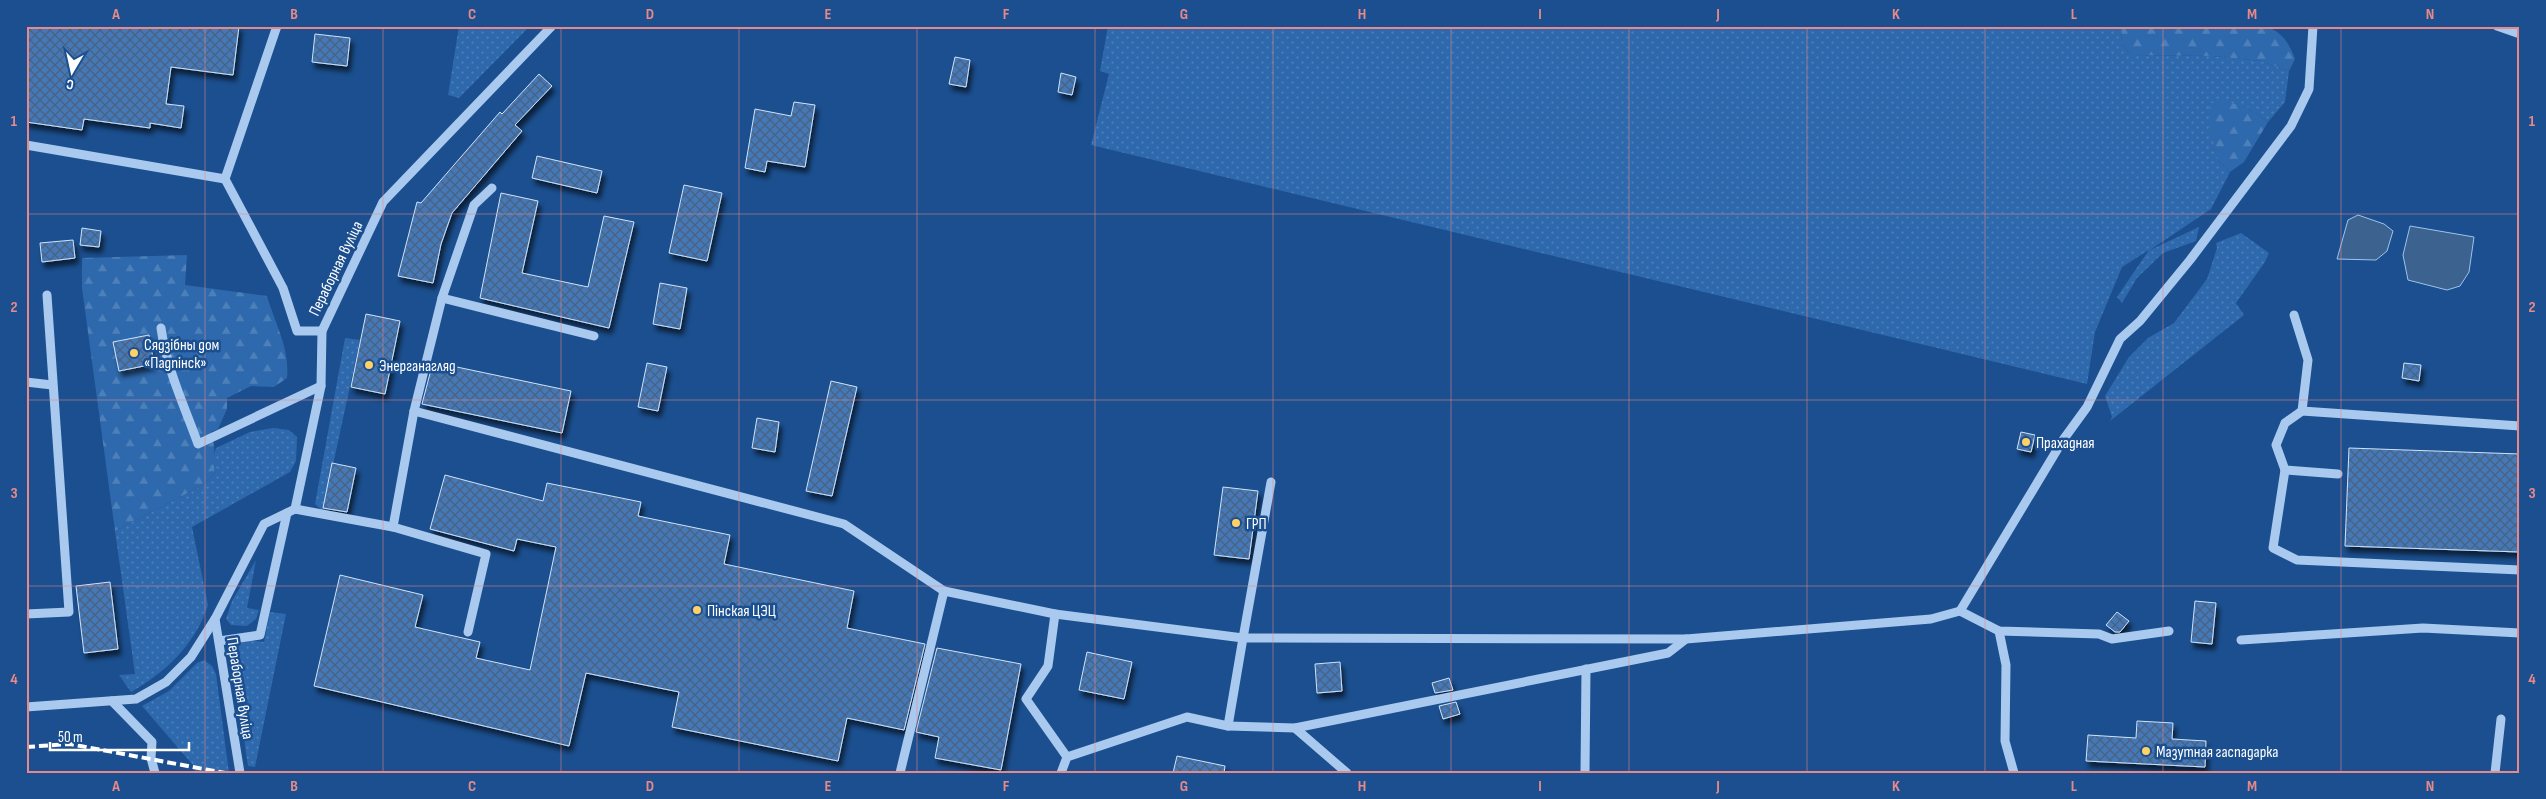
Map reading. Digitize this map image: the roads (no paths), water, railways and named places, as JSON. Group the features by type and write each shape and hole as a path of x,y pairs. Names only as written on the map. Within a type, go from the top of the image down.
{"street":[{"path":"277,26 225,179 283,288 297,331 322,331"},
{"name":"Пераборная вуліца","path":"26,707 136,699 166,682 191,657 216,619 264,524 291,511 320,386 322,331 383,202 552,26"},
{"path":"1960,611 2063,440 2086,407 2120,339 2140,321 2190,260 2291,126 2309,89 2313,26"},
{"path":"2497,26 2520,34"},
{"path":"26,145 225,179"},
{"path":"393,527 414,411 442,298 474,205 492,188"},
{"path":"26,614 69,612 47,295"},
{"path":"442,298 594,336"},
{"path":"2294,315 2308,360 2302,411"},
{"path":"161,328 164,353 198,444 320,386"},
{"path":"26,382 52,385"},
{"path":"414,411 844,524 944,591 1055,614 1243,638 1686,639 1930,619 1960,611 1999,631 2099,634 2112,639 2169,631"},
{"path":"2520,426 2302,411 2285,423 2276,445 2285,470 2274,548 2297,560 2520,570"},
{"path":"2285,470 2338,474"},
{"path":"1228,726 1271,482"},
{"path":"219,641 260,635 291,511 393,527 486,554 468,632"},
{"path":"900,773 944,591"},
{"path":"1055,614 1048,666 1026,699 1067,757"},
{"name":"Пераборная вуліца","path":"216,619 240,773"},
{"path":"2241,640 2423,628 2520,633"},
{"path":"1999,631 2006,665 2005,741 2014,773"},
{"path":"1060,773 1067,757 1187,718 1228,726 1294,728 1668,653 1686,639"},
{"path":"1586,670 1586,773"},
{"path":"112,701 152,742 151,758 155,773"},
{"path":"2495,773 2501,719"},
{"path":"1294,728 1347,773"}],"railway":[{"path":"26,747 70,744 225,773"}],"place":[{"name":"Сядзібны дом «Падпінск»","path":"134,353"},
{"name":"Энерганагляд","path":"369,365"},
{"name":"Прахадная","path":"2026,442"},
{"name":"ГРП","path":"1236,523"},
{"name":"Пінская ЦЭЦ","path":"697,610"},
{"name":"Мазутная гаспадарка","path":"2146,751"}]}
